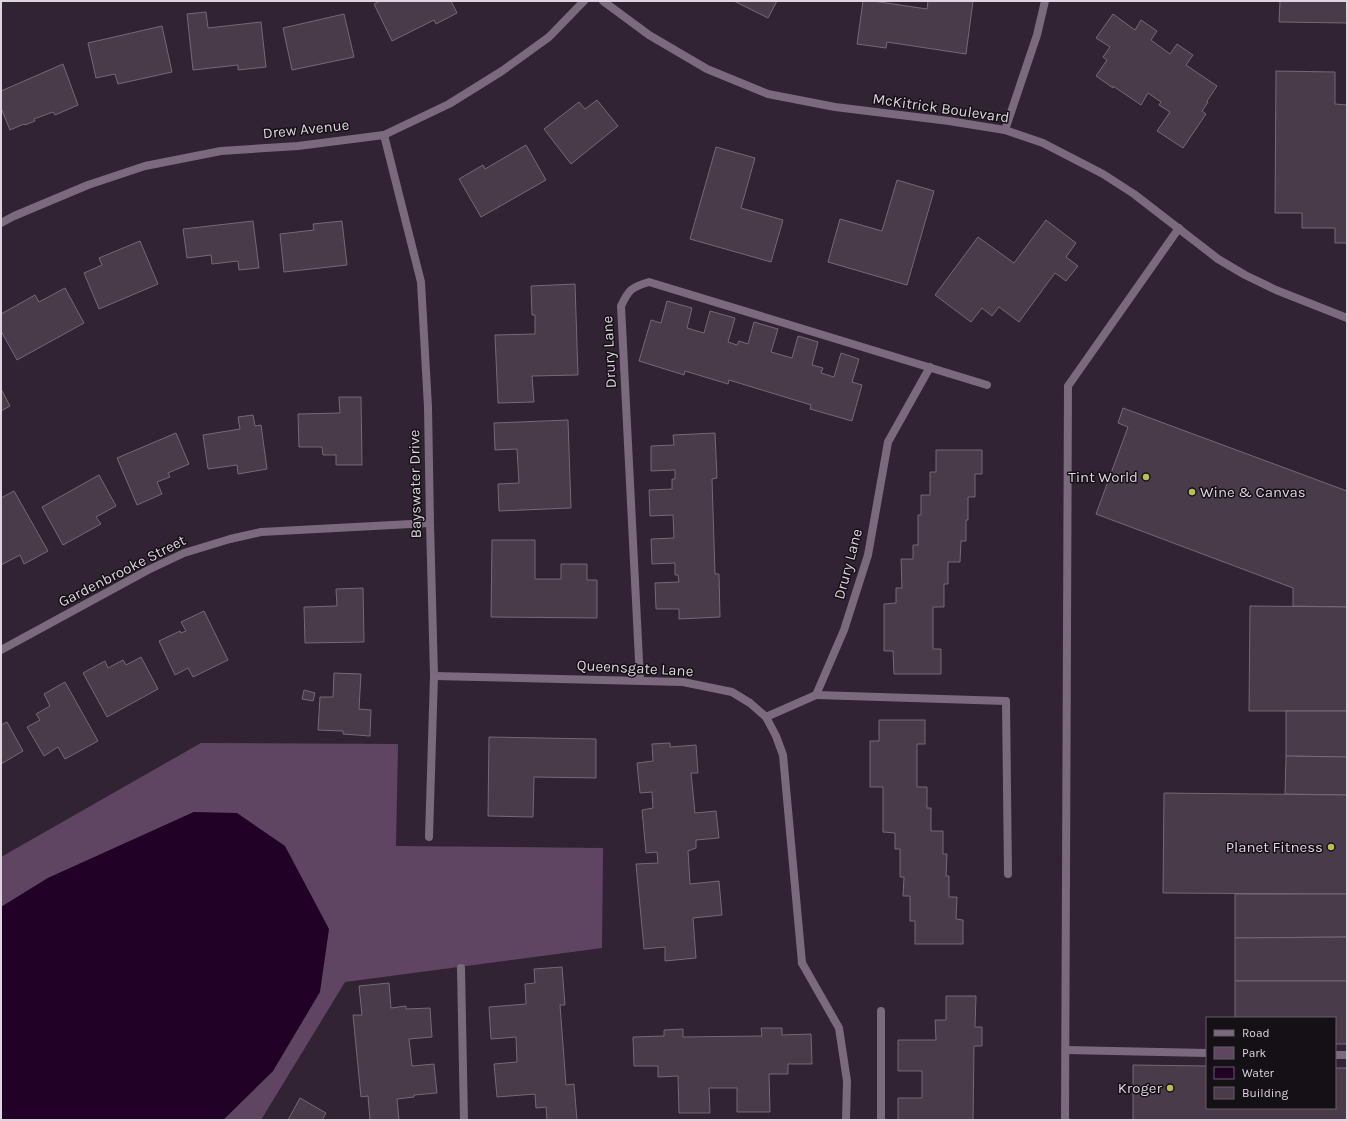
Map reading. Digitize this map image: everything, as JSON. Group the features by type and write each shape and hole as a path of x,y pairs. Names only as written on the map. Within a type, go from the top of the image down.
{"street":[{"name":"Drew Avenue","path":"1,223 14,216 88,185 145,166 221,151 298,146 384,135 449,104 502,71 549,37 584,1"},
{"name":"McKitrick Boulevard","path":"602,1 649,35 707,69 768,94 835,107 949,121 1005,130 1043,143 1102,174 1134,194 1218,259 1245,275 1276,290 1347,318"},
{"path":"1005,130 1037,35 1045,1"},
{"name":"Bayswater Drive","path":"384,135 421,282 428,407 434,676 429,837"},
{"path":"1065,1120 1068,386 1179,228"},
{"name":"Drury Lane","path":"640,680 621,306 626,294 636,286 649,282 987,385"},
{"name":"Drury Lane","path":"816,695 844,630 868,555 888,442 930,367"},
{"name":"Gardenbrooke Street","path":"1,650 148,570 184,554 230,539 262,532 430,523"},
{"name":"Queensgate Lane","path":"434,676 682,682 732,692 750,703 766,717 776,736 783,756 802,963 839,1028 847,1081 846,1120"},
{"path":"766,717 816,695 1006,701 1008,874"},
{"path":"461,968 464,1120"},
{"path":"880,1011 882,1120"},
{"path":"1066,1050 1206,1053"},
{"path":"1336,1055 1347,1055"}],"green space":[{"path":"201,743 398,744 396,846 603,848 602,948 345,982 261,1120 223,1120 273,1071 194,812 48,878 1,907 1,857"}],"water":[{"path":"194,812 237,813 285,846 329,929 320,992 273,1071 223,1120 1,1120 1,907 48,878"}],"building":[{"path":"380,1 451,1 457,13 436,24 434,20 392,41 374,4"},
{"path":"734,1 777,1 768,18"},
{"path":"863,1 873,1 927,9 928,1 973,1 966,54 887,42 886,48 857,44"},
{"path":"1280,1 1347,1 1347,23 1279,22"},
{"path":"206,12 208,28 261,22 266,67 238,70 238,65 193,70 187,14"},
{"path":"344,14 354,57 292,70 283,28"},
{"path":"1113,14 1135,30 1141,20 1157,31 1151,40 1170,54 1177,44 1193,55 1186,65 1217,86 1202,111 1206,114 1183,148 1157,131 1170,112 1159,105 1161,102 1148,93 1141,105 1096,76 1107,60 1103,57 1110,47 1096,38"},
{"path":"162,26 172,72 118,84 115,74 96,78 88,43"},
{"path":"63,64 78,105 55,115 53,112 34,119 35,121 10,130 1,108 1,91"},
{"path":"1276,71 1335,72 1335,104 1347,105 1347,243 1335,243 1335,228 1302,228 1302,213 1275,213"},
{"path":"597,100 618,126 571,164 544,129 579,102 585,109"},
{"path":"526,145 546,180 481,217 459,179 483,165 485,169"},
{"path":"716,147 755,158 741,208 783,220 771,262 690,239"},
{"path":"897,180 934,191 907,285 828,262 840,219 882,231"},
{"path":"1046,220 1076,243 1066,257 1078,266 1066,281 1055,273 1019,322 999,307 992,316 982,308 971,322 935,295 978,237 1014,263"},
{"path":"253,221 259,268 239,270 238,261 212,264 211,255 187,258 183,229"},
{"path":"342,221 347,265 284,272 280,234 314,230 313,224"},
{"path":"140,241 158,284 99,309 84,273 102,265 99,258"},
{"path":"575,284 578,375 532,376 534,402 498,403 495,335 535,334 535,315 532,315 531,286"},
{"path":"65,288 84,323 17,360 1,331 1,314 35,295 39,302"},
{"path":"667,301 692,308 687,328 704,333 710,311 735,318 728,342 737,345 739,341 748,344 754,322 778,329 771,352 792,358 798,336 818,342 812,365 823,368 821,373 834,377 841,353 859,359 852,382 862,385 852,421 810,409 811,405 729,380 728,384 685,371 684,375 639,361 651,320 661,323"},
{"path":"1,389 10,406 1,411"},
{"path":"339,397 361,397 362,465 336,465 336,455 323,455 322,447 299,447 298,414 340,413"},
{"path":"1123,408 1347,491 1347,607 1293,606 1293,588 1096,514 1128,427 1118,423"},
{"path":"253,415 255,426 261,425 267,469 238,474 237,465 208,469 203,435 240,429 238,417"},
{"path":"568,420 571,508 499,511 498,484 519,483 517,449 495,450 494,423"},
{"path":"176,433 189,464 168,473 170,477 157,482 162,494 137,505 117,458"},
{"path":"715,433 717,478 712,479 715,574 719,574 720,617 679,619 679,609 656,609 655,583 679,582 678,575 675,575 675,563 652,564 651,539 674,538 673,515 650,516 649,490 672,489 672,479 675,479 675,470 651,471 651,446 674,445 673,435"},
{"path":"936,450 982,450 982,474 975,474 975,497 968,497 966,541 961,541 960,562 948,562 948,584 944,584 944,607 933,607 933,649 941,649 941,674 894,674 893,651 884,651 884,604 896,603 896,588 902,588 901,559 913,559 913,545 918,545 918,515 921,515 921,495 930,495 930,472 936,472"},
{"path":"99,475 116,506 96,517 101,524 63,545 42,507"},
{"path":"14,491 48,551 24,564 20,555 1,565 1,498"},
{"path":"492,540 535,540 535,579 561,579 561,564 587,564 587,580 597,580 597,618 491,617"},
{"path":"363,588 364,642 305,643 304,607 337,606 336,589"},
{"path":"1250,606 1347,607 1347,711 1249,711"},
{"path":"204,611 228,660 193,677 188,668 175,675 159,641 180,631 181,633 186,631 181,622"},
{"path":"141,657 158,689 107,717 83,673 105,661 108,668 123,660 126,665"},
{"path":"334,673 361,674 359,709 371,710 370,736 343,734 343,731 318,730 320,697 333,697"},
{"path":"65,682 98,741 65,759 58,747 44,756 27,727 40,720 36,714 50,706 44,694"},
{"path":"304,690 315,693 313,701 302,699"},
{"path":"1286,711 1347,711 1347,757 1286,756"},
{"path":"879,720 925,720 925,744 917,744 917,787 927,787 927,808 931,808 931,831 943,831 943,854 947,854 946,876 949,876 949,897 957,897 956,919 963,920 963,944 915,944 915,921 910,921 910,896 903,896 904,877 900,877 900,849 895,849 895,833 883,832 883,787 870,787 870,741 879,741"},
{"path":"7,722 23,751 1,764 1,725"},
{"path":"489,737 596,739 596,778 534,777 533,817 488,816"},
{"path":"670,743 670,747 696,745 698,773 691,773 695,813 716,811 719,838 696,840 696,848 688,851 690,884 719,881 722,915 693,918 696,958 665,961 665,947 644,949 636,864 658,863 657,852 646,853 642,810 653,808 652,792 640,793 637,763 653,761 652,744"},
{"path":"1286,756 1347,757 1347,795 1285,794"},
{"path":"1164,793 1347,795 1347,894 1163,893"},
{"path":"1235,894 1347,894 1347,937 1235,938"},
{"path":"1347,937 1347,981 1235,981 1235,938"},
{"path":"562,967 565,1005 560,1005 566,1085 574,1084 577,1120 547,1120 546,1107 536,1108 535,1094 497,1097 494,1064 517,1062 516,1037 491,1039 489,1007 526,1004 525,984 535,983 534,969"},
{"path":"1235,981 1347,981 1347,1044 1336,1044 1336,1017 1235,1017"},
{"path":"389,983 391,1008 406,1006 406,1009 430,1008 432,1037 409,1039 412,1066 434,1064 437,1093 414,1095 414,1097 397,1099 399,1120 370,1120 368,1096 361,1097 353,1015 362,1015 359,986"},
{"path":"946,996 976,996 975,1027 982,1027 982,1046 974,1046 973,1120 898,1120 898,1098 922,1098 922,1071 898,1071 898,1040 936,1040 935,1020 946,1020"},
{"path":"761,1028 782,1028 782,1035 811,1034 812,1064 788,1064 788,1074 769,1074 770,1112 737,1112 737,1088 709,1088 710,1113 679,1113 678,1076 658,1077 658,1066 634,1066 633,1037 664,1036 664,1030 683,1029 683,1037 762,1036"},
{"name":"Kroger","path":"1133,1065 1206,1066 1206,1109 1336,1109 1336,1068 1347,1068 1347,1120 1133,1120"},
{"path":"300,1098 326,1113 322,1120 288,1120"}],"place":[{"name":"Tint World","path":"1146,477"},
{"name":"Wine & Canvas","path":"1192,492"},
{"name":"Planet Fitness","path":"1331,847"},
{"name":"Kroger","path":"1170,1088"}]}
